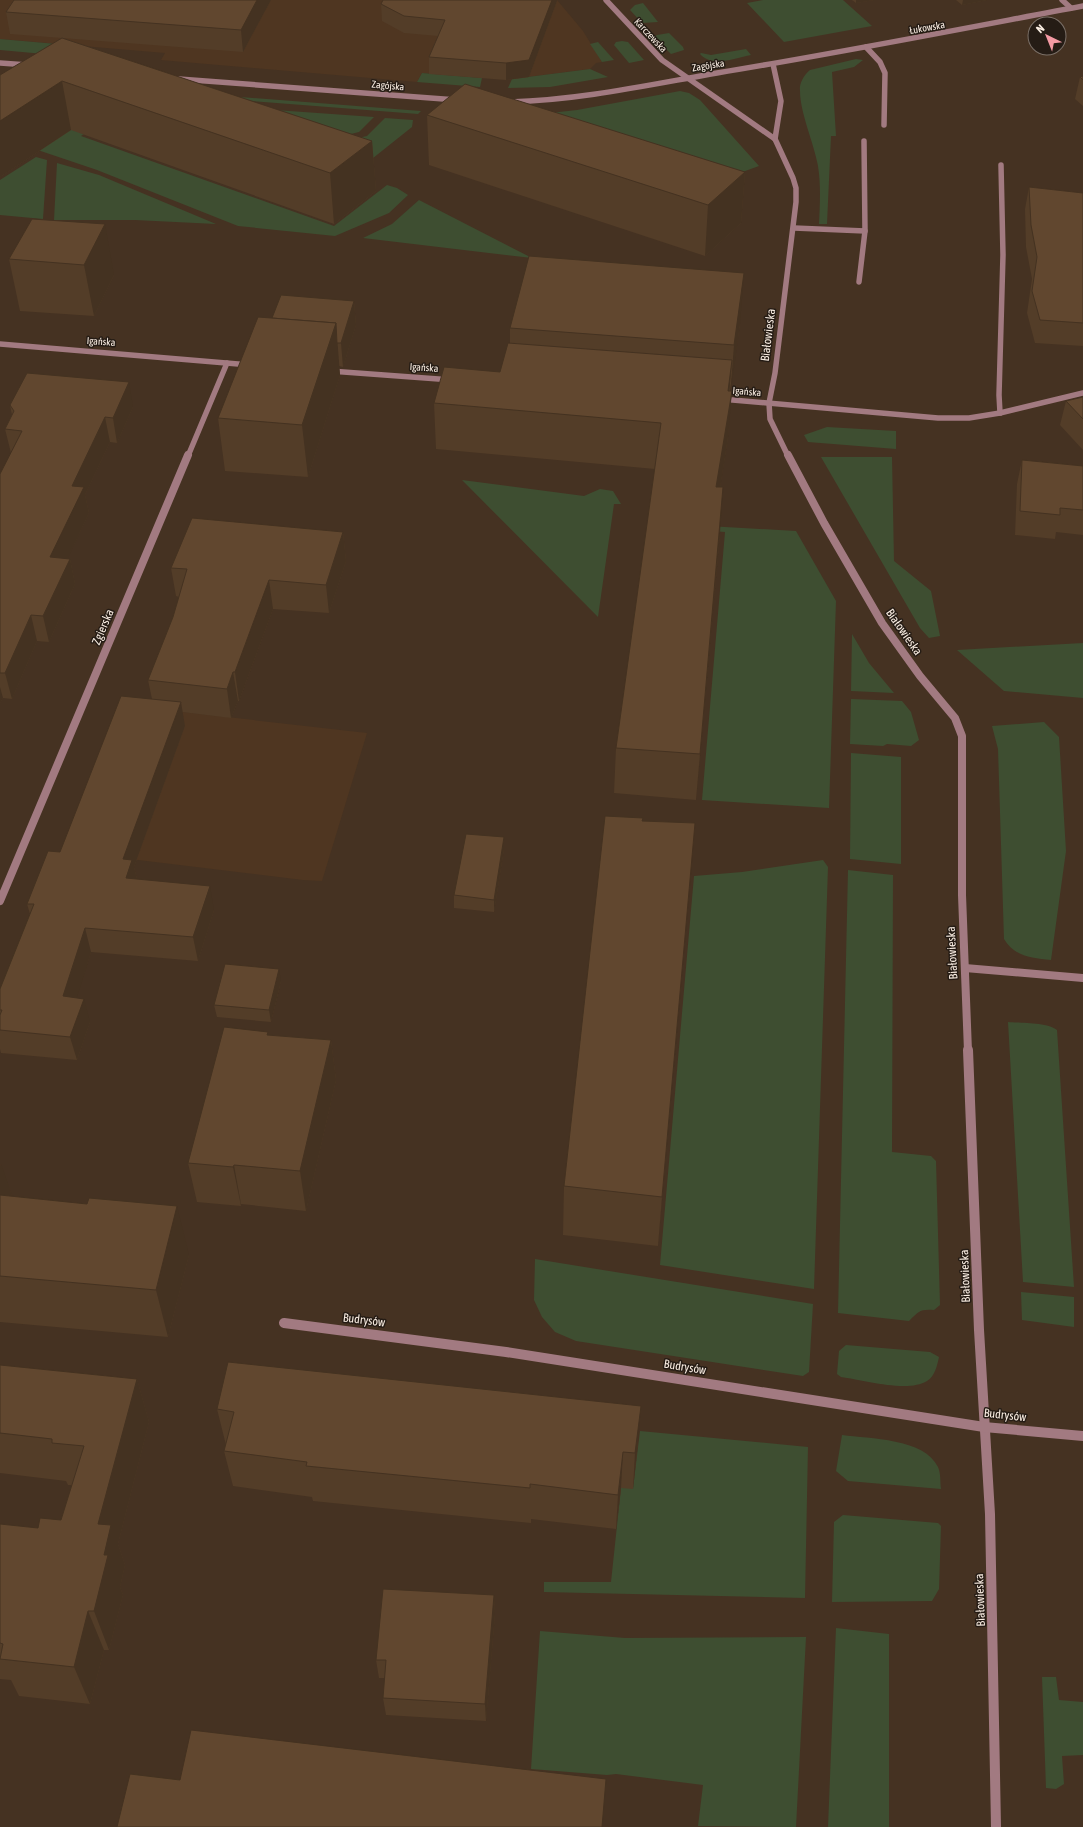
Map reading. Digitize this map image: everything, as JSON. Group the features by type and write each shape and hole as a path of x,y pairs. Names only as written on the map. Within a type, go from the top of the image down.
{"street":[{"name":"Karczewska","path":"606,0 662,60 686,78"},
{"path":"1062,0 1071,8"},
{"name":"Łukowska","path":"773,64 1083,6"},
{"path":"866,47 880,62 885,73 884,125"},
{"path":"0,63 31,66"},
{"name":"Zagójska","path":"504,102 526,102 594,94 773,64"},
{"path":"686,78 708,91 775,139 781,101 773,64"},
{"name":"Zagójska","path":"176,79 462,100"},
{"name":"Białowieska","path":"775,139 796,188 794,228 776,373 769,403 770,419 824,523 882,624 920,676 955,718 962,736 962,895 984,1427 990,1514 996,1827"},
{"path":"859,282 865,231 864,141"},
{"path":"1000,413 999,395 1004,255 1001,164"},
{"path":"794,228 865,231"},
{"name":"Igańska","path":"0,344 259,365"},
{"name":"Zgierska","path":"0,900 227,363"},
{"name":"Igańska","path":"322,370 455,380"},
{"name":"Igańska","path":"715,398 938,418 969,418 1000,413 1083,393"},
{"path":"965,968 1083,978"},
{"name":"Budrysów","path":"284,1323 506,1352 984,1427 1083,1436"}],"shaded area":[{"path":"0,0 557,0 583,31 602,62 596,63 590,69 512,79 422,73 417,82 161,60 165,53 0,39"},
{"path":"121,705 367,733 322,881 303,880 64,851"}],"green space":[{"path":"763,0 843,0 872,26 784,42 747,3"},
{"path":"643,3 658,22 642,23 630,10 635,5"},
{"path":"669,33 683,47 684,50 671,54 654,37"},
{"path":"0,39 57,44 44,54 0,50"},
{"path":"598,42 614,60 602,62 590,44"},
{"path":"616,42 628,42 644,60 629,63 614,45"},
{"path":"746,49 751,55 724,61 711,60 700,54 711,55"},
{"path":"856,59 863,60 854,67 832,72 836,136 831,136 827,224 819,224 819,173 814,148 802,109 800,85 810,70"},
{"path":"590,69 608,77 550,87 508,88 512,79"},
{"path":"422,73 482,78 480,87 417,82"},
{"path":"100,86 421,111 418,114 97,89"},
{"path":"680,91 689,93 700,100 759,166 737,174 550,113 577,110"},
{"path":"135,100 81,136 334,226 387,185 397,188 408,195 389,213 335,236 238,226 97,170 17,143"},
{"path":"161,102 374,117 359,132 293,148"},
{"path":"385,118 413,120 412,127 358,170 308,149 367,136"},
{"path":"36,157 47,160 43,219 0,215 0,180"},
{"path":"57,163 99,175 216,224 135,220 54,220"},
{"path":"419,200 532,258 363,238 392,224"},
{"path":"827,427 896,431 896,449 808,442 804,435"},
{"path":"821,457 892,457 894,561 931,591 940,636 929,638 920,628"},
{"path":"462,480 584,496 600,489 613,491 621,504 614,504 598,617"},
{"path":"656,523 796,531 836,601 829,808 702,800 725,532 647,526"},
{"path":"852,634 869,663 894,693 851,691"},
{"path":"1083,643 1083,698 1004,691 957,650"},
{"path":"851,699 902,701 911,712 919,740 911,746 887,744 883,746 850,744"},
{"path":"1044,722 1059,737 1066,851 1051,960 1024,956 1013,950 1004,939 998,749 992,726"},
{"path":"851,753 901,757 901,864 850,859"},
{"path":"823,860 828,867 814,1289 660,1265 694,876 742,872"},
{"path":"848,870 893,875 892,1152 931,1156 936,1161 940,1305 934,1310 920,1311 909,1321 838,1313"},
{"path":"1008,1022 1041,1024 1053,1027 1057,1030 1074,1287 1023,1282"},
{"path":"535,1259 813,1304 809,1372 803,1376 576,1341 555,1332 542,1317 534,1300"},
{"path":"1021,1292 1074,1297 1074,1327 1022,1320"},
{"path":"846,1345 930,1352 939,1357 934,1374 927,1381 909,1386 885,1385 841,1377 837,1374 839,1351"},
{"path":"640,1431 808,1447 805,1598 544,1592 544,1582 611,1582 621,1488 633,1488"},
{"path":"842,1435 881,1439 909,1445 921,1450 931,1457 938,1467 941,1489 848,1481 836,1471"},
{"path":"843,1515 938,1523 941,1526 939,1589 932,1601 832,1602 834,1522"},
{"path":"836,1628 889,1634 889,1827 828,1827"},
{"path":"540,1631 625,1638 806,1637 796,1827 698,1826 703,1785 616,1774 607,1775 531,1769"},
{"path":"1042,1677 1056,1677 1059,1700 1083,1702 1083,1755 1062,1756 1064,1784 1056,1789 1046,1788"}],"building":[{"path":"14,0 257,0 241,30 6,12"},
{"path":"383,0 552,0 529,60 506,63 429,57 445,20 404,16 381,4"},
{"path":"62,38 372,141 330,173 62,81 0,121 0,75"},
{"path":"465,84 745,172 708,205 427,115"},
{"path":"1029,187 1083,193 1083,323 1040,320 1032,291 1037,257 1031,225"},
{"path":"32,219 105,224 84,265 9,259"},
{"path":"529,256 744,273 734,345 510,328"},
{"path":"281,295 354,301 341,343 337,343 336,323 272,318"},
{"path":"258,317 336,323 302,425 218,418"},
{"path":"508,343 732,360 728,391 732,391 716,487 723,487 700,754 616,748 661,423 434,403 444,367 500,372"},
{"path":"27,373 129,382 113,418 105,417 72,486 84,487 50,557 70,559 43,616 31,615 5,673 0,673 0,474 22,431 5,429 14,411 10,405"},
{"path":"1083,397 1083,419 1066,401"},
{"path":"1022,460 1083,466 1083,510 1060,508 1060,515 1020,511"},
{"path":"192,518 343,532 326,585 269,580 235,672 233,672 227,689 148,680 173,617 187,569 171,568"},
{"path":"121,696 181,702 123,859 132,860 126,878 210,886 193,937 85,928 63,996 84,999 70,1037 0,1030 0,1015 2,1010 0,1010 0,989 34,904 27,904 48,851 60,852"},
{"path":"605,816 643,818 642,821 695,823 662,1197 564,1186"},
{"path":"466,834 504,837 494,900 454,895"},
{"path":"225,964 279,969 269,1010 214,1005"},
{"path":"224,1027 268,1032 267,1035 331,1040 300,1171 234,1165 233,1167 188,1163"},
{"path":"0,1195 87,1204 89,1198 177,1206 156,1290 0,1276"},
{"path":"228,1362 641,1406 635,1453 623,1452 618,1495 530,1484 530,1488 306,1466 307,1462 224,1451 234,1412 217,1409"},
{"path":"0,1365 137,1379 98,1524 111,1525 104,1555 108,1555 94,1611 88,1611 74,1667 0,1659 3,1644 0,1643 0,1524 38,1528 40,1518 61,1520 84,1446 52,1443 52,1439 0,1433"},
{"path":"383,1589 494,1595 485,1704 383,1698 386,1660 376,1660"},
{"path":"191,1730 606,1779 602,1827 117,1827 130,1774 180,1780"}]}
